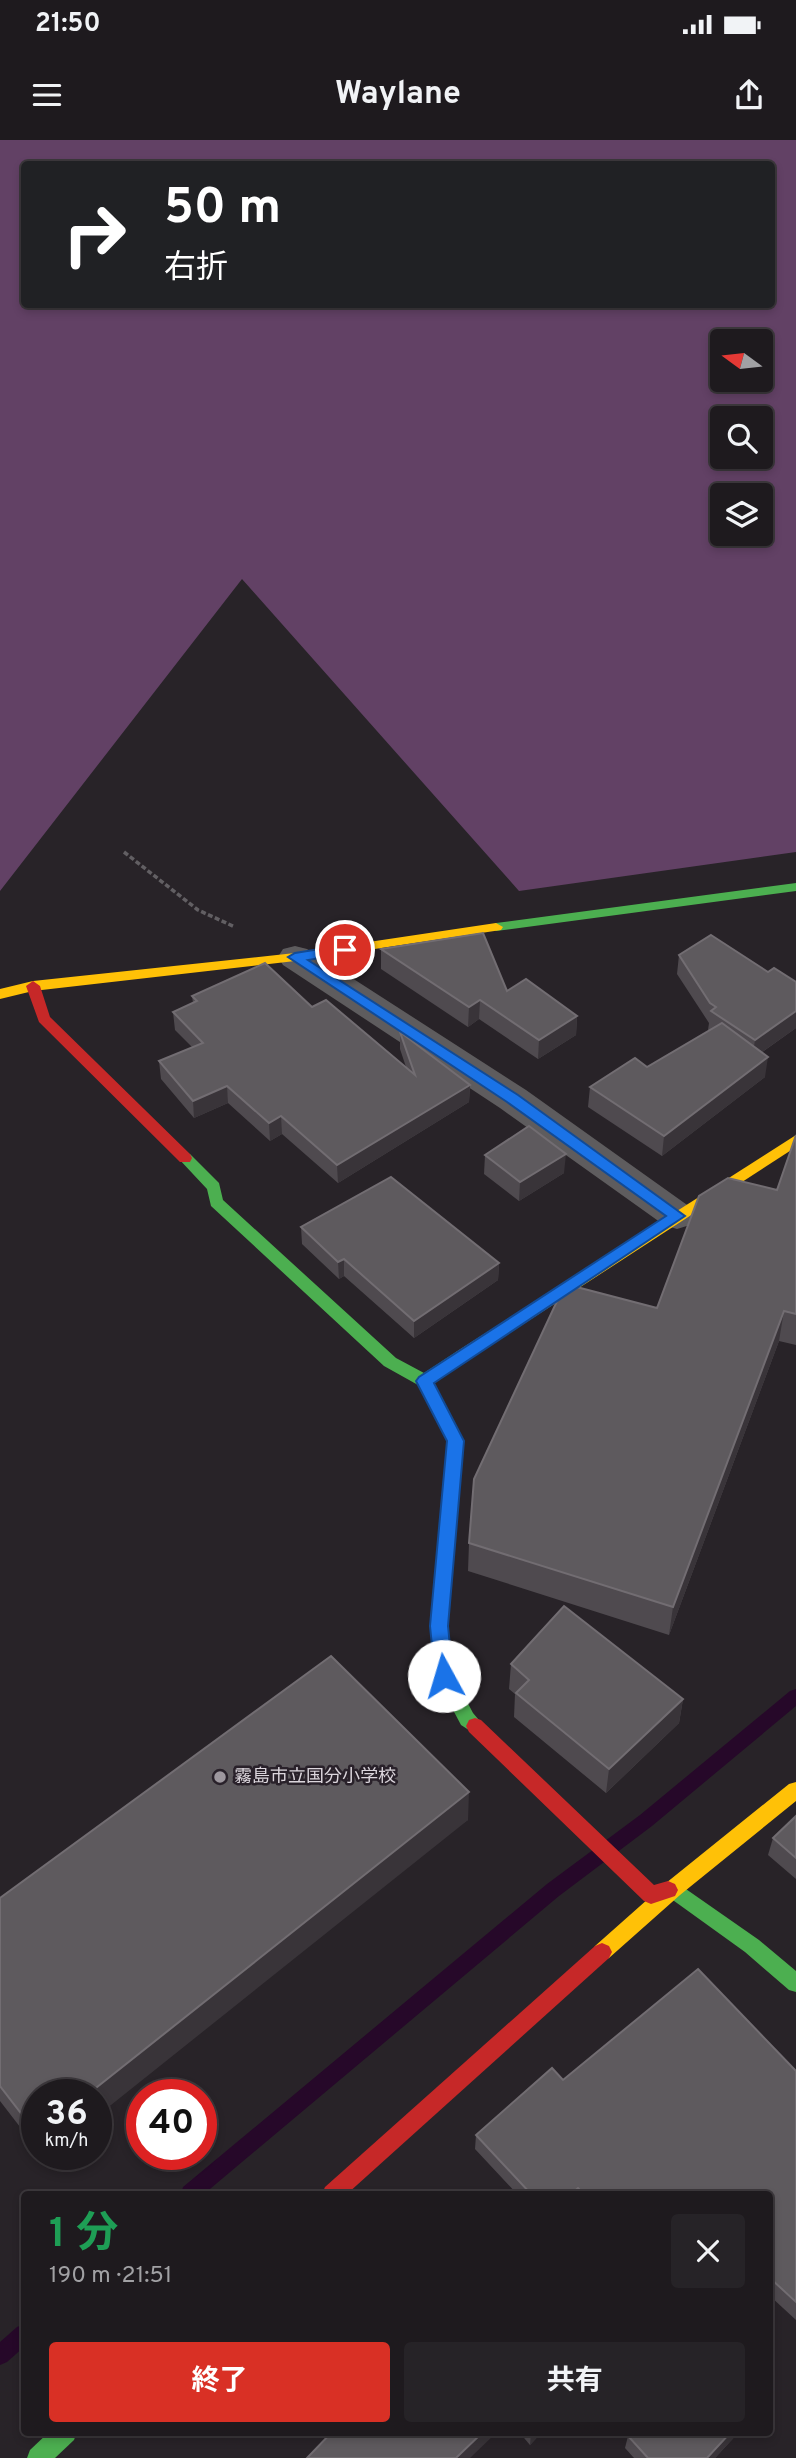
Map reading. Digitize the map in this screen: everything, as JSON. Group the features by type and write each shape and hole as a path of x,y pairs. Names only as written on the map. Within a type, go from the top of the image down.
{"street":[{"path":"0,994 33,986 295,957 573,915 796,887"},
{"path":"295,957 513,1098 677,1216"},
{"path":"33,986 44,1019 214,1187 216,1202 390,1362 425,1381 456,1441 439,1626 444,1676 467,1719 645,1890 651,1895 673,1889"},
{"path":"425,1381 796,1140"},
{"path":"335,2191 673,1889 796,1790"},
{"path":"673,1889 752,1946 796,1983"},
{"path":"38,2458 62,2436"}],"path":[{"path":"124,852 198,910 295,957"}],"shaded area":[{"path":"0,140 796,140 796,852 519,891 242,579 0,891"}],"building":[{"path":"483,933 507,991 526,979 577,1016 539,1040 480,1000 469,1007 381,949"},
{"path":"711,935 768,972 774,968 796,982 796,1011 755,1040 711,1011 716,1007 710,1003 679,955"},
{"path":"265,963 312,1007 326,1000 415,1075 400,1032 470,1085 337,1165 281,1116 269,1123 227,1086 193,1101 159,1061 203,1043 173,1012 197,1001 192,996"},
{"path":"722,1023 768,1057 664,1136 590,1087 635,1058 647,1067"},
{"path":"529,1126 566,1154 520,1182 485,1155"},
{"path":"796,1135 796,1314 784,1311 673,1607 469,1543 474,1479 565,1284 657,1308 699,1196 728,1178 777,1190"},
{"path":"391,1177 499,1263 414,1321 344,1259 338,1262 301,1227"},
{"path":"564,1606 683,1699 609,1769 516,1693 529,1680 511,1664"},
{"path":"331,1656 469,1792 107,2079 21,2079 21,2113 0,2086 0,1898"},
{"path":"796,1816 796,1858 773,1838"},
{"path":"698,1969 796,2071 796,2302 773,2281 773,2191 581,2191 578,2188 574,2191 528,2191 476,2135 552,2068 563,2080"},
{"path":"328,2436 479,2436 456,2458 307,2458"},
{"path":"628,2436 727,2436 707,2458 648,2458"}],"waterway":[{"path":"194,2191 553,1890 646,1821 796,1696"},
{"path":"0,2355 21,2337"}],"traffic: fast":[{"path":"496,927 796,887"},
{"path":"185,1158 214,1187 216,1202 390,1362 424,1381 462,1356"},
{"path":"424,1381 456,1441 439,1626 444,1676 467,1719 475,1726"},
{"path":"668,1890 673,1889 752,1946 796,1983"},
{"path":"38,2458 62,2436"}],"traffic: slow":[{"path":"0,994 33,986 295,957 496,927"},
{"path":"462,1356 796,1140"},
{"path":"602,1952 673,1889 796,1790"}],"traffic: jam":[{"path":"33,986 44,1019 185,1158"},
{"path":"475,1726 651,1895 668,1890"},
{"path":"335,2191 602,1952"}],"place":[{"name":"霧島市立国分小学校","path":"220,1777"}],"route":[{"path":"345,950 295,957 513,1098 677,1216 425,1381 456,1441 439,1626 444,1676"}]}
